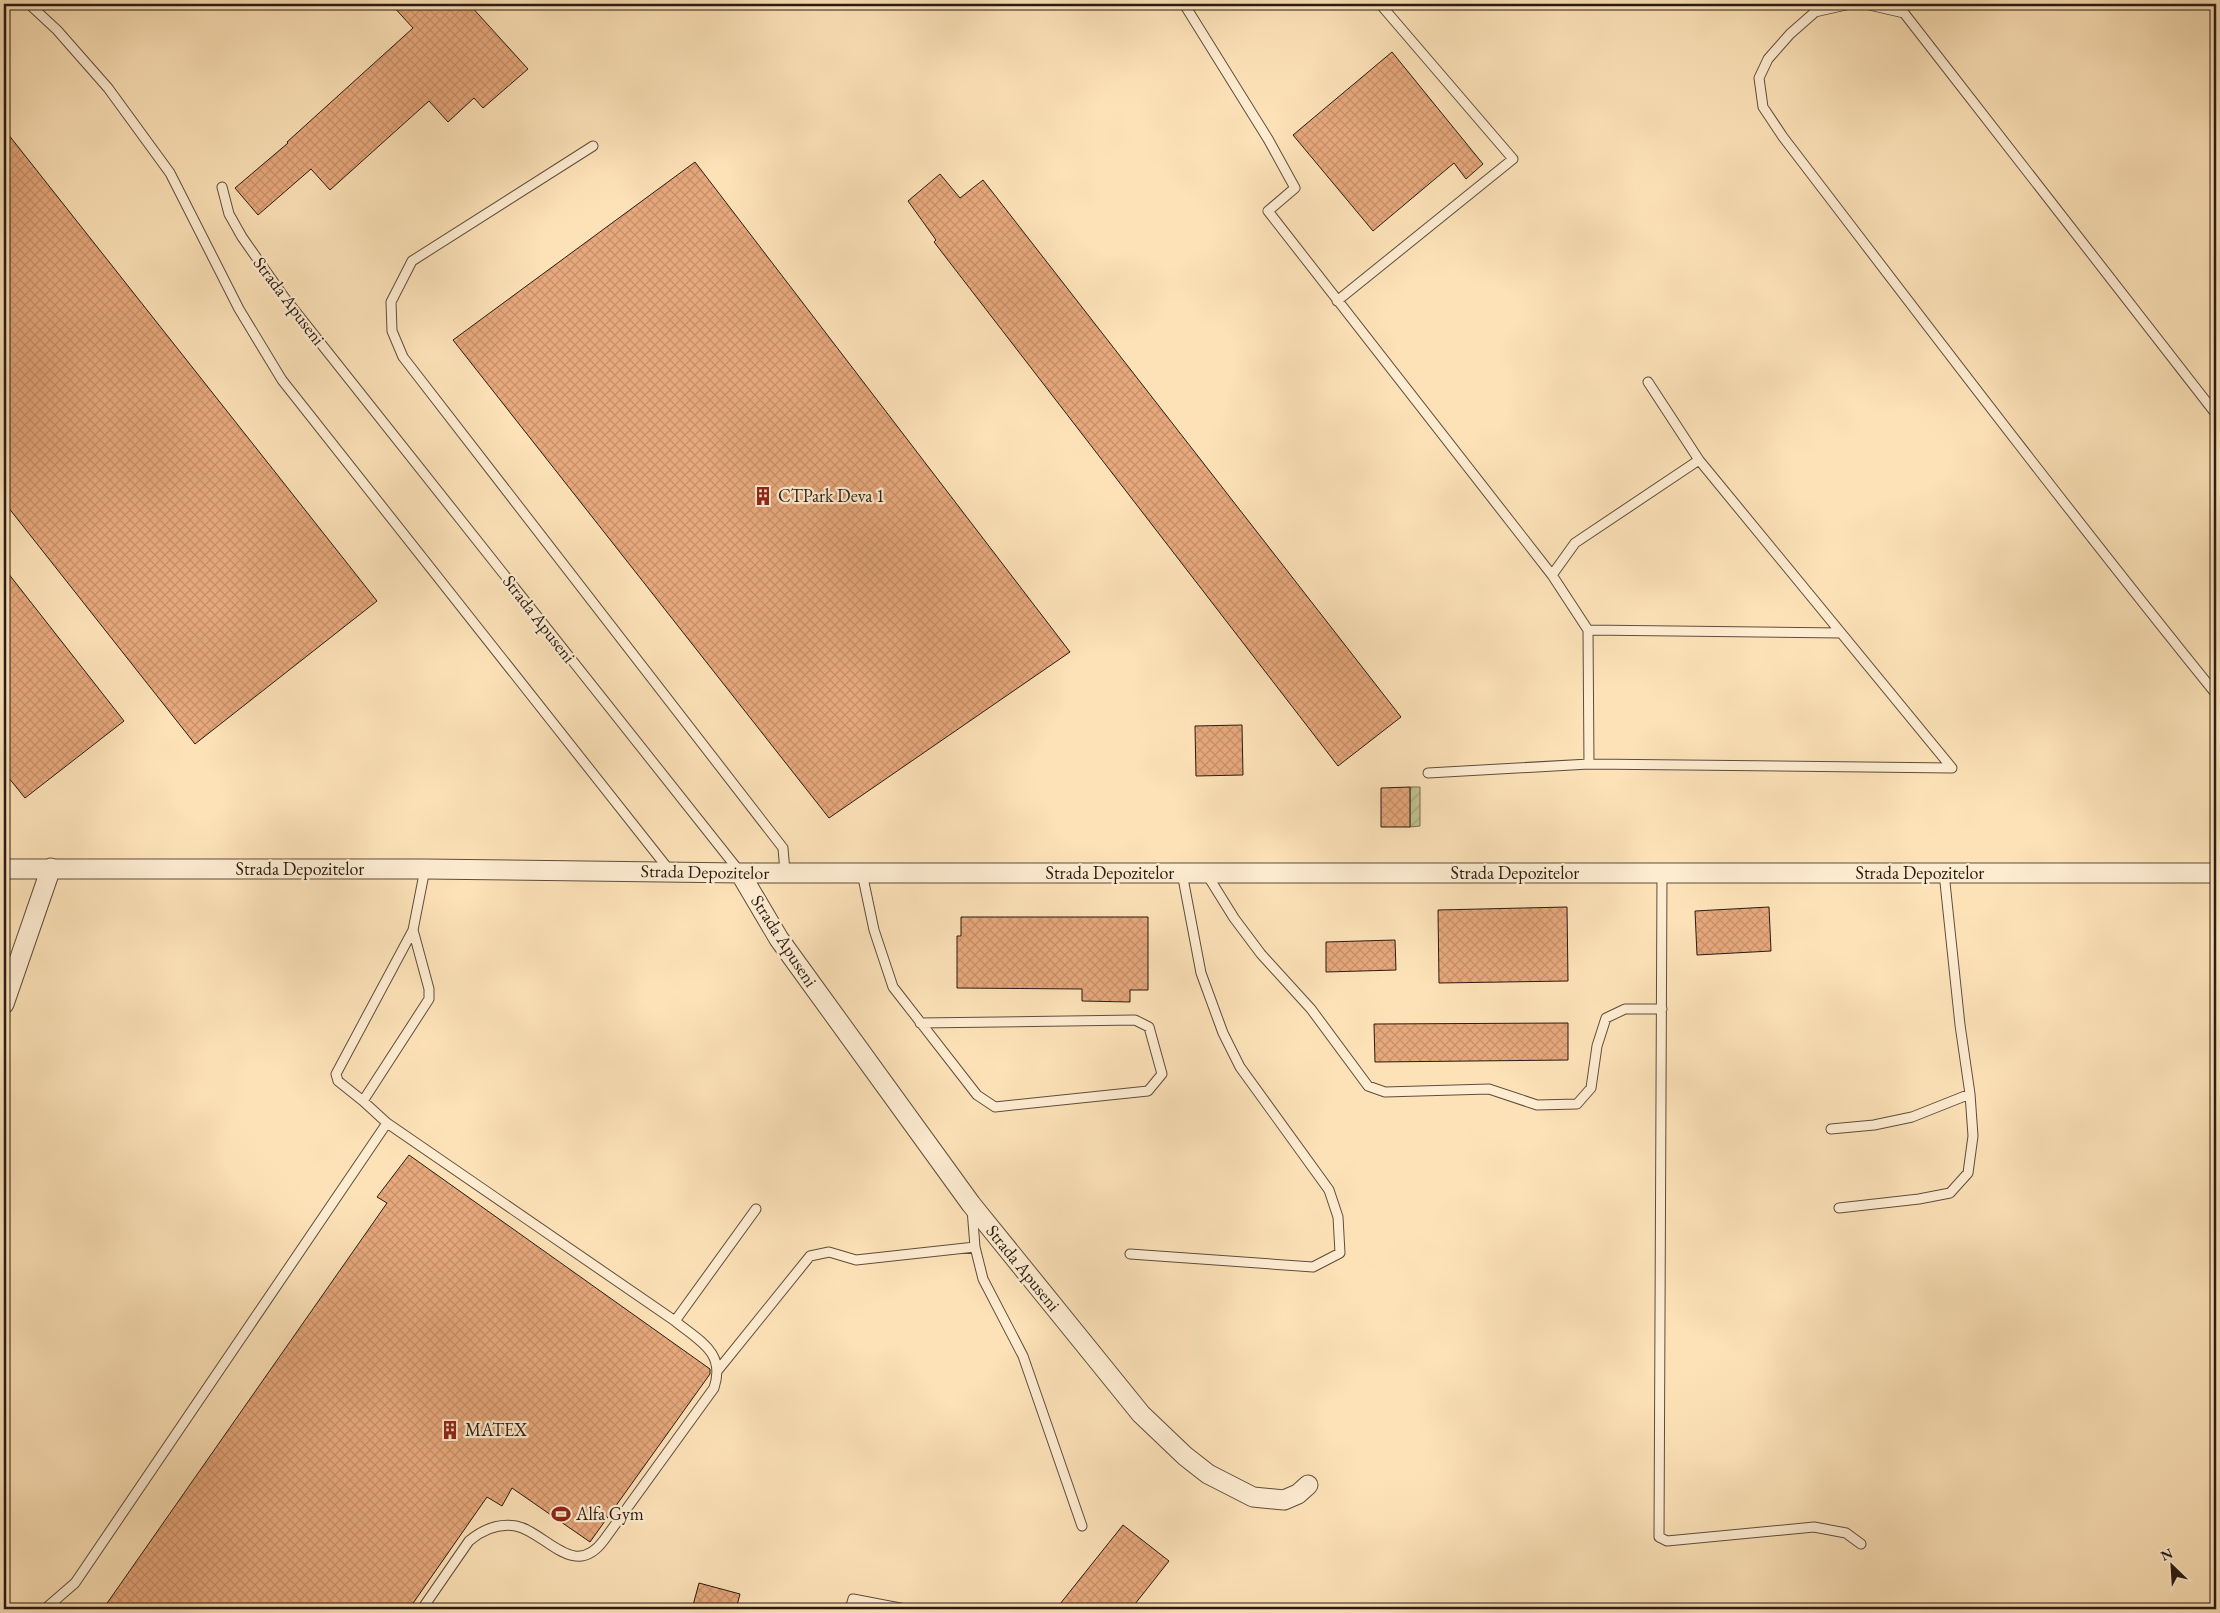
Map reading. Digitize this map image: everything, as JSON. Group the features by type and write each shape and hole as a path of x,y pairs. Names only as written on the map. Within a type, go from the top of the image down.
{"street":[{"path":"4,1004 52,868"},
{"name":"Strada Depozitelor","path":"4,869 425,869 740,873 2216,873"},
{"name":"Strada Apuseni","path":"740,873 779,938 971,1204 1141,1414 1185,1456 1225,1484 1254,1497 1284,1500 1298,1494 1308,1485"}],"lane":[{"path":"28,4 57,30 108,88 170,173 239,309 282,380 670,871"},
{"path":"1184,4 1268,139 1295,188 1268,212 1552,575 1588,630 1589,764"},
{"path":"1337,301 1513,159 1380,4"},
{"path":"1850,4 1815,12 1790,34 1768,59 1759,78 1763,107 1789,145 1935,336 2140,600 2216,694"},
{"path":"1865,4 1904,13 2216,414"},
{"path":"593,146 412,261 391,302 392,331 403,357 783,848 785,872"},
{"name":"Strada Apuseni","path":"222,187 230,214 238,229 284,297 740,873"},
{"path":"1428,773 1589,764 1952,768 1700,460 1648,382"},
{"path":"1552,575 1575,543 1700,460"},
{"path":"1588,630 1841,633"},
{"path":"425,869 413,930 336,1074 338,1082 387,1123 675,1321 712,1351 718,1370"},
{"path":"862,873 874,930 894,988 920,1023 977,1095 995,1107 1148,1092 1162,1074 1149,1027 1135,1020 920,1023"},
{"path":"1130,1254 1313,1267 1340,1253 1338,1217 1329,1190 1240,1067 1223,1033 1201,973 1182,873"},
{"path":"1205,873 1234,918 1261,954 1311,1009 1368,1086 1385,1092 1489,1089 1537,1106 1577,1104 1592,1088 1597,1046 1606,1018 1625,1009 1662,1008"},
{"path":"1662,873 1659,1538 1667,1541 1814,1527 1846,1533 1861,1544"},
{"path":"1839,1208 1919,1199 1950,1193 1968,1173 1974,1136 1944,873"},
{"path":"363,1101 429,999 429,990 413,930"},
{"path":"1831,1129 1874,1125 1912,1118 1970,1094"},
{"path":"45,1609 75,1583 387,1123"},
{"path":"971,1204 975,1247 983,1279 1023,1356 1082,1526"},
{"path":"675,1321 756,1209"},
{"path":"422,1609 469,1541 481,1532 495,1527 518,1526 568,1555 581,1556 594,1551 604,1540 714,1388 718,1370 810,1256 829,1252 856,1260 975,1247"},
{"path":"850,1609 853,1599 904,1609"}],"green space":[{"path":"1410,787 1420,787 1420,826 1410,827"}],"building":[{"path":"391,4 469,4 528,69 483,108 474,98 448,122 429,101 330,190 311,169 258,215 235,188 288,143 413,28"},
{"path":"1392,52 1483,164 1466,179 1454,163 1373,231 1293,135"},
{"path":"4,129 377,601 195,744 4,502"},
{"name":"CTPark Deva 1","path":"695,162 1070,652 829,818 453,340"},
{"path":"940,174 960,198 983,180 1401,717 1338,766 934,242 936,240 908,201"},
{"path":"4,568 124,721 25,798 4,772"},
{"path":"1242,725 1243,775 1196,776 1195,726"},
{"path":"1410,787 1410,827 1381,827 1381,788"},
{"path":"1567,907 1568,981 1439,983 1438,910"},
{"path":"1769,907 1771,951 1697,955 1695,911"},
{"path":"961,917 1148,917 1148,990 1130,990 1130,1002 1082,1001 1082,989 957,988 957,936 961,936"},
{"path":"1395,940 1396,970 1326,972 1326,942"},
{"path":"1568,1023 1568,1060 1375,1062 1374,1024"},
{"name":"MATEX","path":"409,1155 710,1369 710,1374 590,1542 512,1488 502,1506 487,1497 409,1609 103,1609 387,1203 377,1197"},
{"path":"1123,1525 1169,1561 1131,1609 1056,1609"},
{"path":"699,1583 740,1594 736,1609 692,1609"}],"place":[{"name":"CTPark Deva 1","path":"763,496"},
{"name":"MATEX","path":"450,1430"},
{"name":"Alfa Gym","path":"561,1514"}]}
